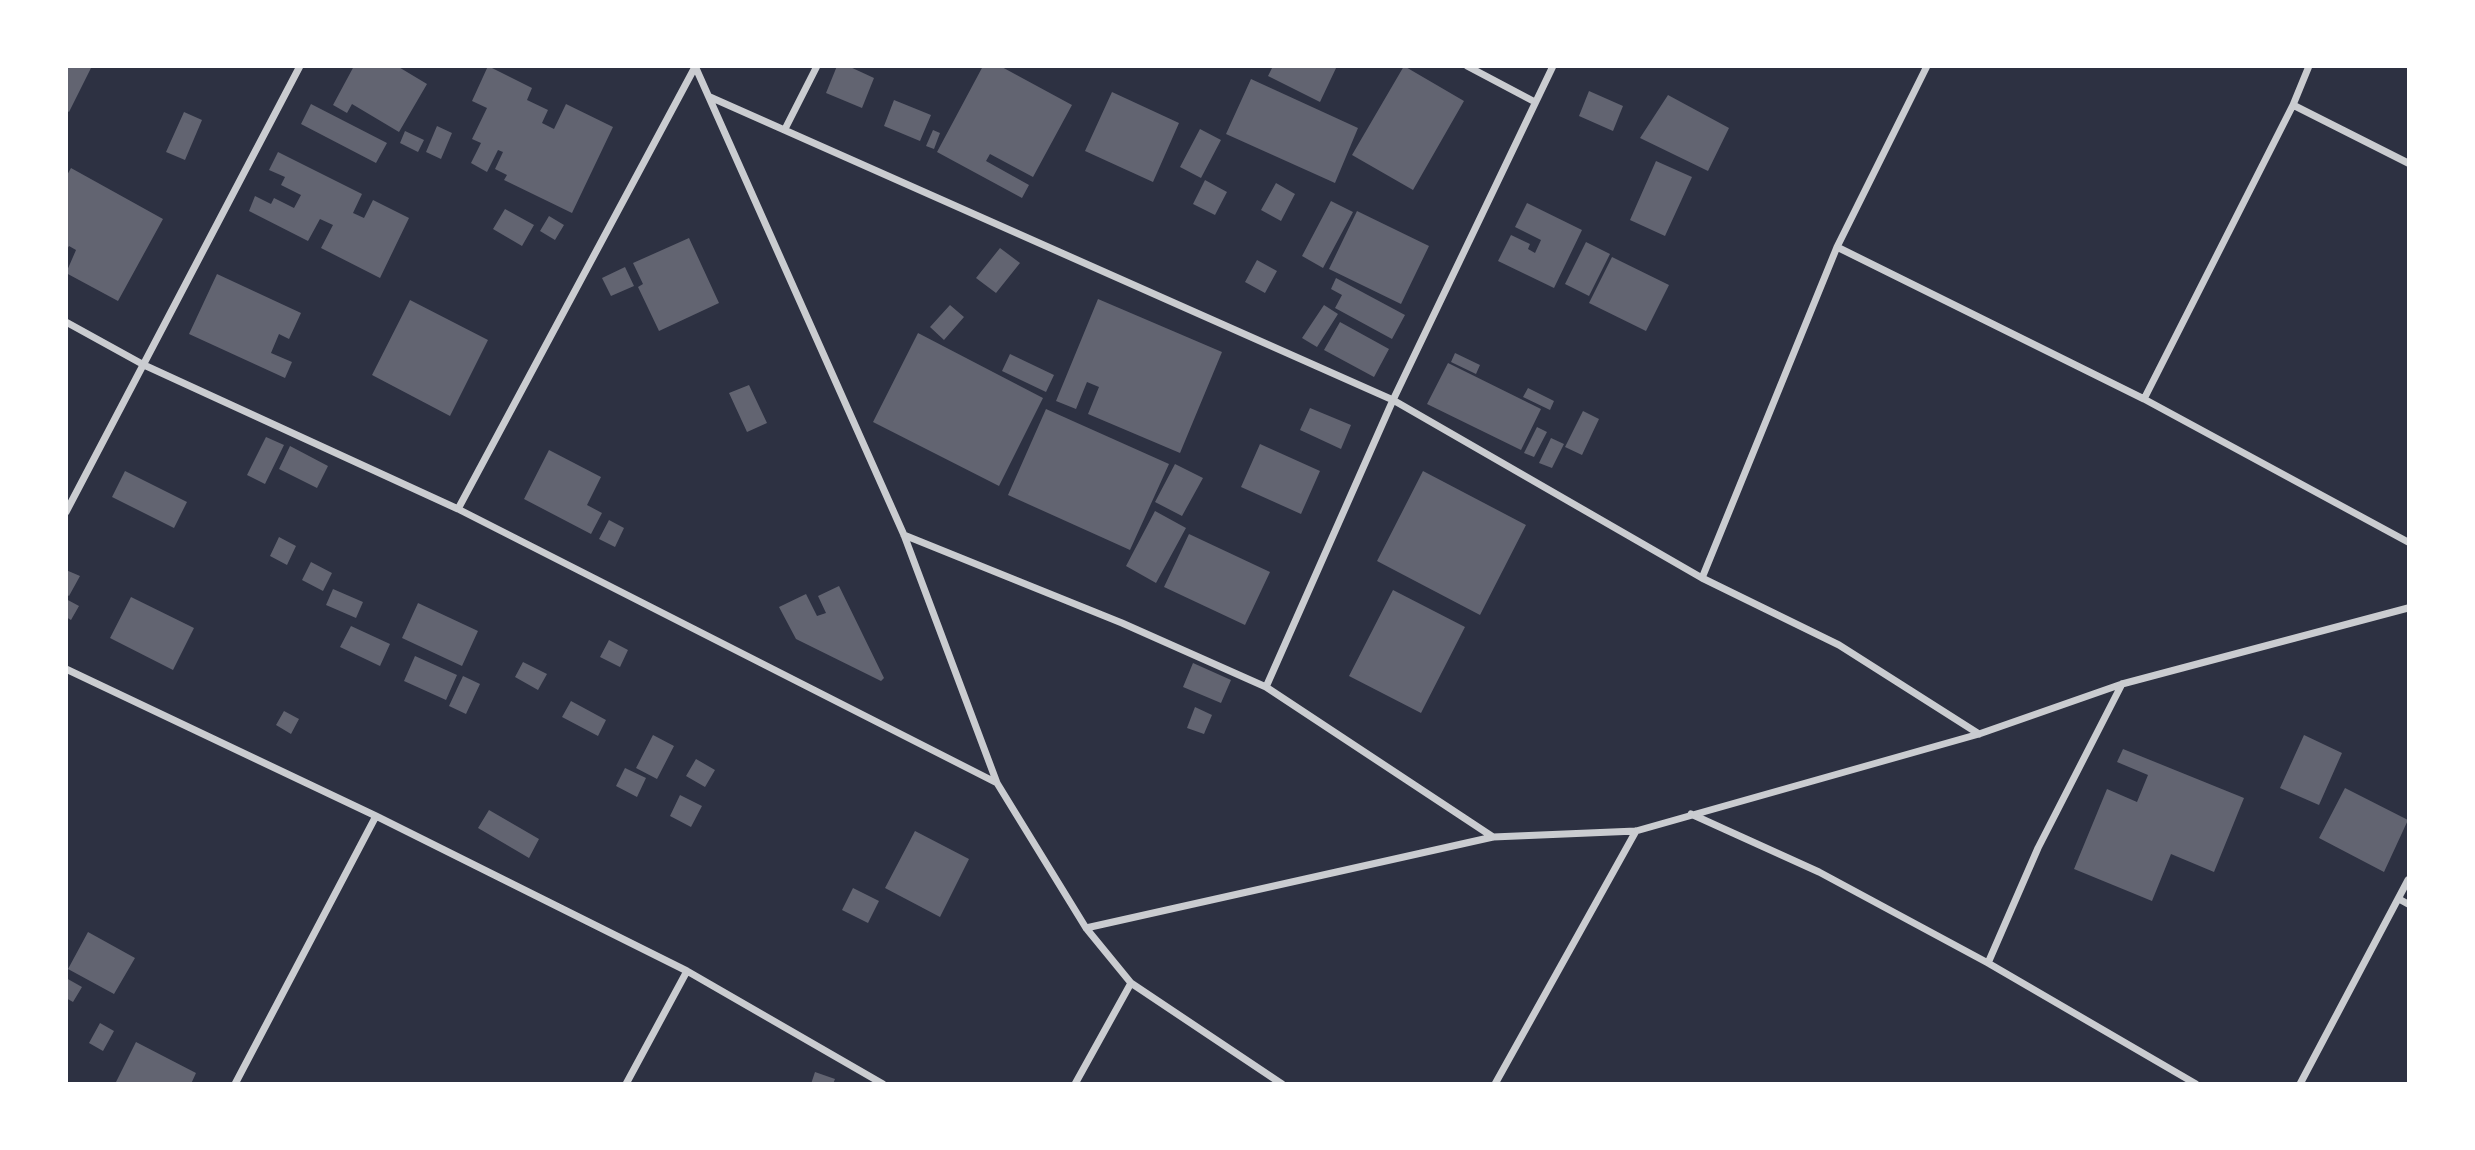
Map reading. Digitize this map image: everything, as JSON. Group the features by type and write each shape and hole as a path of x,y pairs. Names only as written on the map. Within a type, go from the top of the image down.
{"street":[{"path":"66,512 300,66"},
{"path":"458,509 695,66 904,534 997,783 1086,928 1131,983 1282,1083"},
{"path":"785,128 817,66"},
{"path":"1466,66 1535,102"},
{"path":"1266,687 1393,400 1553,66"},
{"path":"1702,578 1837,247 1927,66"},
{"path":"2144,399 2293,105 2309,66"},
{"path":"710,97 1393,400 1702,578 1839,645 1979,734"},
{"path":"2293,105 2409,163"},
{"path":"1837,247 2144,399 2409,542"},
{"path":"66,322 144,365 458,509 997,783"},
{"path":"904,534 1122,623 1266,687 1493,837"},
{"path":"1086,928 1493,837 1636,831 1979,734 2122,684 2409,608"},
{"path":"66,669 376,816 687,971 883,1083"},
{"path":"1988,963 2038,848 2122,684"},
{"path":"1691,814 1819,872 1988,963 2196,1083"},
{"path":"235,1083 376,816"},
{"path":"1495,1083 1636,831"},
{"path":"2300,1083 2409,880"},
{"path":"2399,899 2409,904"},
{"path":"626,1083 687,971"},
{"path":"1075,1083 1131,983"}],"building":[{"path":"66,66 92,66 69,112 66,110"},
{"path":"354,66 397,66 427,84 399,132 352,104 347,113 333,105"},
{"path":"488,66 532,88 527,100 548,110 542,123 554,129 566,104 613,127 572,213 504,180 507,175 495,169 503,152 498,150 487,172 471,163 481,143 472,139 487,108 472,101"},
{"path":"837,66 848,66 874,78 862,108 826,93"},
{"path":"983,66 1000,66 1072,105 1033,177 990,154 986,161 1029,185 1022,198 937,152"},
{"path":"1273,66 1337,66 1320,102 1268,76"},
{"path":"1404,66 1464,101 1413,190 1352,155"},
{"path":"1251,79 1358,128 1335,183 1226,134"},
{"path":"1589,91 1623,106 1613,131 1579,116"},
{"path":"1112,92 1179,123 1153,182 1085,151"},
{"path":"1668,95 1729,128 1708,171 1640,138"},
{"path":"894,100 931,115 920,141 884,126"},
{"path":"311,104 387,143 376,163 301,124"},
{"path":"184,112 202,120 185,160 166,152"},
{"path":"437,126 452,133 441,159 426,152"},
{"path":"1200,129 1221,140 1201,178 1180,167"},
{"path":"933,130 940,133 934,149 926,146"},
{"path":"405,131 424,140 418,152 400,143"},
{"path":"278,152 362,194 353,213 364,218 373,200 409,218 380,278 321,248 333,225 320,219 308,241 249,211 255,196 271,204 274,198 294,208 301,195 281,185 285,177 269,170"},
{"path":"1656,161 1692,177 1665,236 1630,220"},
{"path":"71,168 163,219 118,301 66,273 76,250 69,246 66,251 66,177"},
{"path":"1205,180 1227,192 1215,215 1193,204"},
{"path":"1276,183 1295,194 1281,221 1261,210"},
{"path":"1331,201 1353,212 1323,268 1302,256"},
{"path":"1527,203 1582,230 1554,288 1498,261 1511,235 1530,244 1528,249 1535,253 1541,240 1515,227"},
{"path":"505,209 534,225 522,246 493,229"},
{"path":"1357,211 1429,246 1401,304 1329,269"},
{"path":"549,216 564,225 555,240 540,231"},
{"path":"689,238 719,303 659,331 638,287 643,284 633,263"},
{"path":"1586,242 1610,254 1589,296 1565,284"},
{"path":"1000,248 1020,263 996,293 976,278"},
{"path":"1612,257 1669,285 1646,331 1589,303"},
{"path":"1257,260 1277,271 1265,293 1245,282"},
{"path":"625,267 634,286 611,296 602,278"},
{"path":"217,274 301,313 289,339 279,334 271,353 292,362 285,378 189,334"},
{"path":"1336,278 1405,315 1392,339 1335,308 1342,295 1331,289"},
{"path":"1098,299 1222,352 1180,453 1088,414 1099,387 1087,382 1076,409 1056,401"},
{"path":"410,300 488,340 450,416 372,375"},
{"path":"950,305 964,317 944,340 930,327"},
{"path":"1324,305 1338,314 1317,347 1302,338"},
{"path":"1340,322 1389,349 1374,377 1324,350"},
{"path":"918,333 1043,398 999,486 873,422"},
{"path":"1455,353 1480,365 1476,374 1451,362"},
{"path":"1010,354 1054,375 1046,392 1002,371"},
{"path":"1448,363 1541,409 1521,450 1427,404"},
{"path":"749,385 767,423 747,432 729,393"},
{"path":"1528,388 1554,401 1550,410 1523,397"},
{"path":"1310,408 1351,425 1341,449 1300,430"},
{"path":"1046,409 1169,464 1130,550 1008,495"},
{"path":"1583,411 1599,419 1582,455 1565,447"},
{"path":"1537,427 1547,432 1534,457 1524,453"},
{"path":"266,437 284,445 265,484 247,475"},
{"path":"1551,438 1564,444 1552,468 1539,463"},
{"path":"1260,444 1320,471 1301,514 1241,487"},
{"path":"290,446 328,466 317,488 279,469"},
{"path":"549,450 601,477 587,505 602,513 591,534 524,499"},
{"path":"1175,464 1203,478 1182,516 1155,502"},
{"path":"125,471 187,502 174,528 112,497"},
{"path":"1423,471 1526,525 1480,615 1377,561"},
{"path":"1155,511 1186,528 1156,583 1126,566"},
{"path":"609,520 624,528 615,547 599,539"},
{"path":"1189,534 1270,572 1245,625 1164,587"},
{"path":"279,537 296,546 287,565 270,556"},
{"path":"311,562 332,573 323,591 302,580"},
{"path":"66,570 80,576 69,596 66,594"},
{"path":"839,586 884,678 881,681 796,639 779,607 806,594 817,616 826,613 818,596"},
{"path":"333,589 363,602 356,618 326,605"},
{"path":"1393,590 1465,627 1421,713 1349,676"},
{"path":"131,597 194,628 173,670 110,638"},
{"path":"66,599 79,606 71,620 66,617"},
{"path":"418,603 478,631 462,666 402,638"},
{"path":"351,626 390,644 380,666 340,647"},
{"path":"609,640 628,650 620,667 600,657"},
{"path":"415,656 457,675 446,700 404,681"},
{"path":"523,662 547,674 538,690 515,677"},
{"path":"1193,663 1231,680 1221,703 1183,687"},
{"path":"463,676 480,684 466,714 449,706"},
{"path":"571,701 606,720 598,736 562,717"},
{"path":"1195,707 1212,715 1204,734 1187,728"},
{"path":"284,711 299,719 291,734 276,725"},
{"path":"653,735 674,746 657,779 636,768"},
{"path":"2304,735 2342,753 2319,805 2280,788"},
{"path":"2123,749 2244,798 2214,872 2171,854 2152,901 2074,869 2107,789 2137,802 2148,775 2117,762"},
{"path":"696,759 715,770 705,787 686,776"},
{"path":"625,768 646,778 637,797 616,786"},
{"path":"2345,788 2408,820 2384,872 2319,838"},
{"path":"680,795 702,806 691,827 670,816"},
{"path":"489,810 539,839 529,858 478,828"},
{"path":"915,831 969,859 940,917 885,888"},
{"path":"853,888 879,901 868,923 842,910"},
{"path":"88,932 135,958 114,994 68,969"},
{"path":"66,978 82,987 73,1002 66,998"},
{"path":"100,1023 114,1031 103,1051 89,1043"},
{"path":"136,1042 196,1073 191,1084 115,1084"},
{"path":"815,1072 835,1079 833,1084 811,1084"}]}
